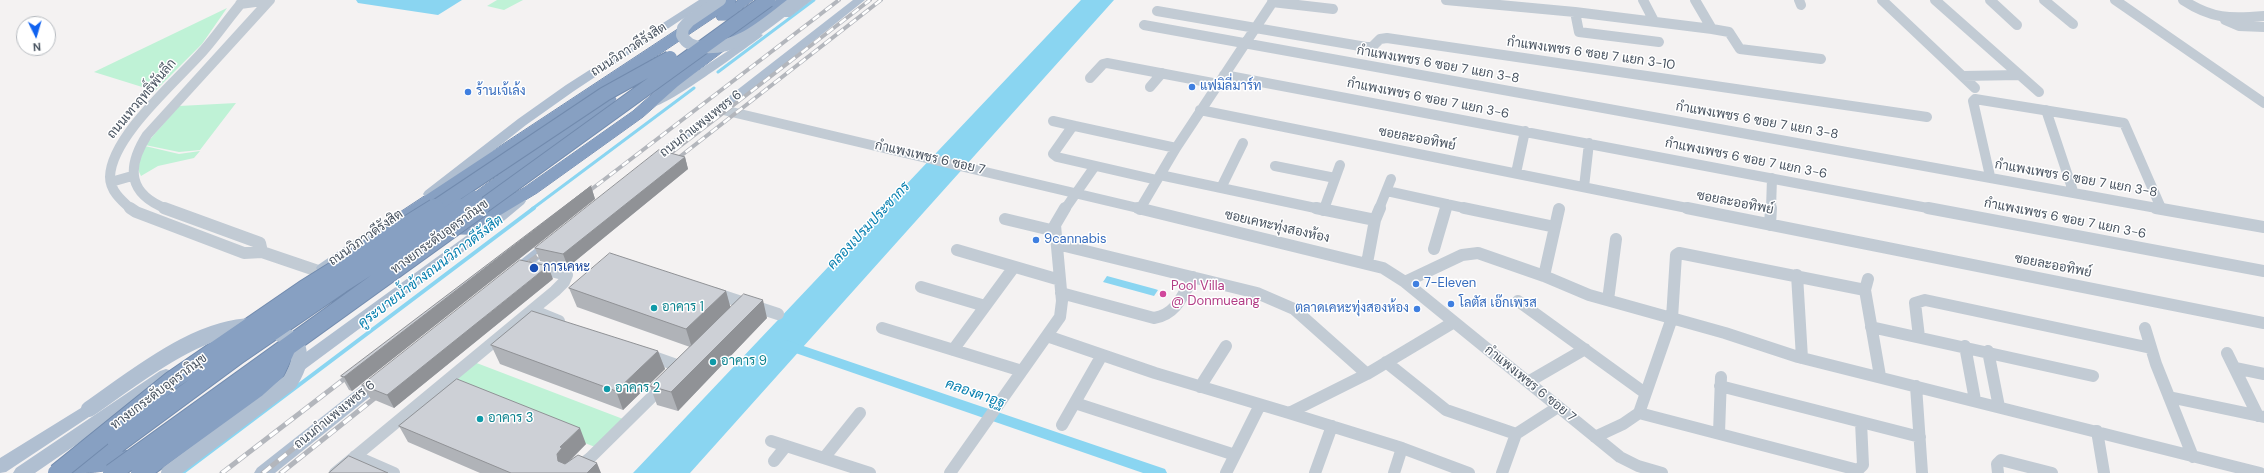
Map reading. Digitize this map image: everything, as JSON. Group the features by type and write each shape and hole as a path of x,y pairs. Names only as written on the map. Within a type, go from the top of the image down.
{"highway":[{"path":"53,473 235,344 391,225 691,28 730,0"},
{"name":"ถนนวิภาวดีรังสิต","path":"100,473 426,238 634,80 747,0"},
{"name":"ทางยกระดับอุตราภิมุข","path":"78,473 239,354 341,284 494,186 752,0"},
{"name":"ทางยกระดับอุตราภิมุข","path":"112,473 768,0"},
{"path":"126,473 474,222 531,190 638,114 673,83 784,0"},
{"name":"ทางยกระดับอุตราภิมุข","path":"57,473 171,381 298,293 462,191 605,94 670,58"},
{"path":"140,473 256,389 276,371 287,348 288,337"}],"main road":[{"name":"ถนนวิภาวดีรังสิต","path":"22,473 433,192 516,127 570,88 706,0"},
{"path":"720,0 689,21 683,27 683,36 687,42 698,46 713,47 737,42 797,0"},
{"path":"638,114 694,79 807,0"},
{"name":"ถนนกำแพงเพชร 6","path":"642,171 719,109 860,0"},
{"path":"152,473 489,226 531,190"},
{"path":"499,285 561,235"},
{"path":"0,468 188,344 208,335 234,329 259,327 288,337 296,342 302,355 299,366 290,382 169,473"},
{"name":"ถนนกำแพงเพชร 6","path":"263,473 393,369"}],"street":[{"path":"242,2 270,0"},
{"path":"262,252 260,243 152,203 142,195 132,176 135,157 147,135 270,0"},
{"path":"1446,0 1575,12 1712,29 1729,32 1740,49 1820,59"},
{"path":"1643,0 1654,21"},
{"path":"1695,0 1712,29"},
{"path":"1882,0 1975,88"},
{"path":"1935,0 2039,92"},
{"path":"1990,0 2017,25"},
{"path":"2044,0 2073,24"},
{"path":"2116,0 2264,103"},
{"path":"2183,0 2205,14 2223,19 2232,24 2246,28 2264,27"},
{"path":"1140,209 1200,110 1273,1 1333,9"},
{"name":"ถนนเทวฤทธิ์พันลึก","path":"111,182 110,177 116,152 128,134 205,49 242,2"},
{"name":"กำแพงเพชร 6 ซอย 7 แยก 3-10","path":"1157,12 1370,47 1380,39 1387,38 1927,117"},
{"path":"1575,12 1579,32 1659,42"},
{"path":"2223,19 2264,16"},
{"name":"กำแพงเพชร 6 ซอย 7 แยก 3-8","path":"1144,25 1990,176 2264,227"},
{"name":"กำแพงเพชร 6 ซอย 7 แยก 3-6","path":"1090,78 1103,64 1107,63 1162,73 1221,79 1525,131 2264,271"},
{"path":"1150,87 1162,73"},
{"path":"1962,76 2020,75"},
{"path":"1990,176 1974,99 1984,99 2124,123 2161,208"},
{"name":"กำแพงเพชร 6 ซอย 7","path":"719,109 742,116 972,167 1140,209"},
{"name":"ซอยละออทิพย์","path":"1200,110 2264,323"},
{"path":"2046,110 2073,191"},
{"path":"1053,121 1176,148"},
{"path":"1075,126 1072,127 1054,152 1054,156 1095,166 1221,188 1375,220"},
{"path":"1516,173 1525,131"},
{"path":"1221,188 1243,142"},
{"path":"1584,187 1589,143"},
{"path":"116,152 139,148"},
{"path":"1323,210 1340,165"},
{"path":"950,473 1060,317 1061,293 1055,231 1057,221 1074,193 1095,166"},
{"path":"1275,166 1335,178"},
{"path":"132,176 111,182 123,202 136,212 244,253 262,252 318,271"},
{"path":"1770,225 1772,178"},
{"path":"1367,262 1375,220 1391,179"},
{"path":"1386,191 1555,227"},
{"path":"1434,249 1447,204"},
{"name":"ซอยเคหะทุ่งสองห้อง","path":"1140,209 1367,262 1383,268 1405,282"},
{"path":"1544,276 1559,209"},
{"path":"1005,219 1055,231"},
{"path":"1608,300 1616,239"},
{"path":"1057,244 1257,293 1284,303 1294,309 1367,374"},
{"path":"957,250 1060,280"},
{"path":"1405,282 1471,252 1490,256 1589,295 1672,318 1802,358 1880,376 2260,473"},
{"path":"1595,437 1624,424 1639,413 1672,318 1676,255 1679,253 1797,275 1867,285 1871,327 1880,376"},
{"path":"335,473 556,290 564,282 567,275 524,265"},
{"path":"953,350 1014,267"},
{"path":"1797,275 1802,358"},
{"path":"1061,293 1154,318 1163,318 1171,314 1193,278"},
{"name":"กำแพงเพชร 6 ซอย 7","path":"1405,282 1620,457 1638,466 1662,473"},
{"path":"921,287 985,306"},
{"path":"704,290 778,314"},
{"path":"1919,337 1915,303 1925,300 2151,348"},
{"path":"1518,301 1645,393"},
{"path":"736,315 747,304"},
{"path":"532,310 568,324"},
{"path":"1289,413 1367,374 1454,322"},
{"path":"1871,327 1966,346 2093,376"},
{"path":"882,328 1022,371"},
{"path":"2144,328 2193,457"},
{"path":"1047,336 1200,387 1402,448 1469,473"},
{"path":"1200,387 1226,346"},
{"path":"1966,346 1975,400"},
{"path":"1528,382 1585,349"},
{"path":"639,351 682,367"},
{"path":"1988,352 1999,407"},
{"path":"2227,353 2261,417"},
{"path":"1062,425 1102,355"},
{"path":"571,473 590,458 693,357"},
{"path":"1386,362 1446,410 1516,434"},
{"path":"2234,368 2264,374"},
{"path":"1719,433 1720,381 1861,422 1920,437"},
{"path":"1916,386 1922,473"},
{"path":"2170,397 2261,417"},
{"path":"1075,402 1235,455"},
{"path":"1226,473 1260,405"},
{"path":"1502,473 1516,434 1558,407"},
{"path":"824,458 860,413"},
{"path":"1639,413 1858,470 1863,465 1861,422"},
{"path":"1315,473 1332,426"},
{"path":"2097,431 2104,473"},
{"path":"771,441 870,473"},
{"path":"774,461 786,446"},
{"path":"1394,473 1402,448"},
{"path":"355,456 394,473"},
{"path":"1998,473 1997,464 2001,460 2052,473"}],"green space":[{"path":"497,0 523,0 504,10 487,6"},
{"path":"227,8 202,44 155,91 94,72"},
{"path":"236,103 200,150 179,152 145,145 179,106"},
{"path":"145,146 179,154 200,151 194,158 158,166 141,176 139,172 139,165"},
{"path":"474,362 623,419 595,447 444,387"}],"water":[{"path":"356,0 462,0 438,15 358,3"},
{"name":"คลองเปรมประชากร","path":"1081,0 1114,0 690,473 633,473"},
{"path":"1107,276 1158,290 1154,296 1103,282"}],"building":[{"path":"659,150 685,157 563,254 535,248"},
{"path":"591,186 344,377 341,376"},
{"path":"610,253 726,291 686,329 569,288"},
{"path":"520,260 548,266 387,395 362,385"},
{"path":"744,294 763,300 671,392 650,386"},
{"path":"532,311 658,351 616,391 491,345"},
{"name":"อาคาร 3","path":"457,379 580,428 560,447 562,448 557,454 558,461 565,464 578,455 597,463 587,473 511,473 399,426"},
{"path":"349,456 388,473 329,473"}],"waterway":[{"name":"คูระบายน้ำข้างถนนวิภาวดีรังสิต","path":"718,72 814,0"},
{"name":"คูระบายน้ำข้างถนนวิภาวดีรังสิต","path":"532,209 694,88"},
{"name":"คูระบายน้ำข้างถนนวิภาวดีรังสิต","path":"182,473 534,208"},
{"name":"คลองตาอูฐ","path":"786,345 1160,473"}],"railway":[{"path":"584,195 839,0"},
{"path":"662,160 870,0"},
{"path":"673,162 881,0"},
{"path":"521,268 547,249"},
{"path":"222,473 352,373"},
{"path":"263,473 375,383"},
{"path":"281,473 381,393"}],"place":[{"name":"แฟมิลี่มาร์ท","path":"1192,87"},
{"name":"ร้านเจ้เล้ง","path":"468,92"},
{"name":"9cannabis","path":"1036,240"},
{"name":"การเคหะ","path":"534,268"},
{"name":"7-Eleven","path":"1416,284"},
{"name":"Pool Villa @ Donmueang","path":"1163,294"},
{"name":"โลตัส เอ๊กเพรส","path":"1451,304"},
{"name":"อาคาร 1","path":"654,308"},
{"name":"ตลาดเคหะทุ่งสองห้อง","path":"1417,309"},
{"name":"อาคาร 9","path":"713,362"},
{"name":"อาคาร 2","path":"607,389"},
{"name":"อาคาร 3","path":"480,419"}]}
